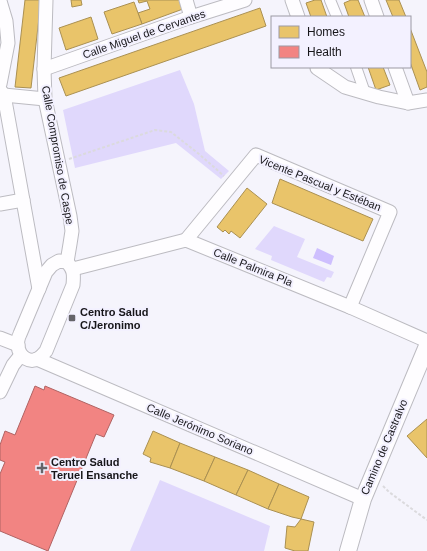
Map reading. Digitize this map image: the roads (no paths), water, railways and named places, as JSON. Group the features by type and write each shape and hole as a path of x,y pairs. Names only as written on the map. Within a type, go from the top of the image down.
{"street":[{"name":"Calle Compromiso de Caspe","path":"37,359 40,358 46,351 73,285 70,265 72,230 70,216 45,99 44,69 46,0"},
{"path":"186,0 191,17"},
{"name":"Calle Miguel de Cervantes","path":"44,69 191,17 245,0"},
{"path":"292,0 298,16"},
{"path":"330,0 337,16"},
{"path":"371,0 377,16"},
{"path":"0,1 6,21 8,44 1,90 39,289"},
{"path":"317,68 345,87 365,93 408,103 427,100"},
{"path":"356,68 365,93"},
{"path":"395,68 408,103"},
{"path":"1,90 45,99"},
{"name":"Vicente Pascual y Estéban","path":"186,240 256,155 390,212 350,307"},
{"path":"0,204 23,200"},
{"path":"0,392 19,350 20,334 46,272 52,265 59,261 70,265 186,240"},
{"name":"Calle Palmira Pla","path":"186,240 350,307 427,341"},
{"path":"0,338 19,350"},
{"name":"Camino de Castralvo","path":"348,551 363,499 427,346"},
{"name":"Calle Jerónimo Soriano","path":"19,350 27,360 37,359 363,499"}],"place":[{"name":"Centro Salud C/Jeronimo","path":"72,318"},
{"name":"Centro Salud Teruel Ensanche","path":"42,468"}]}
